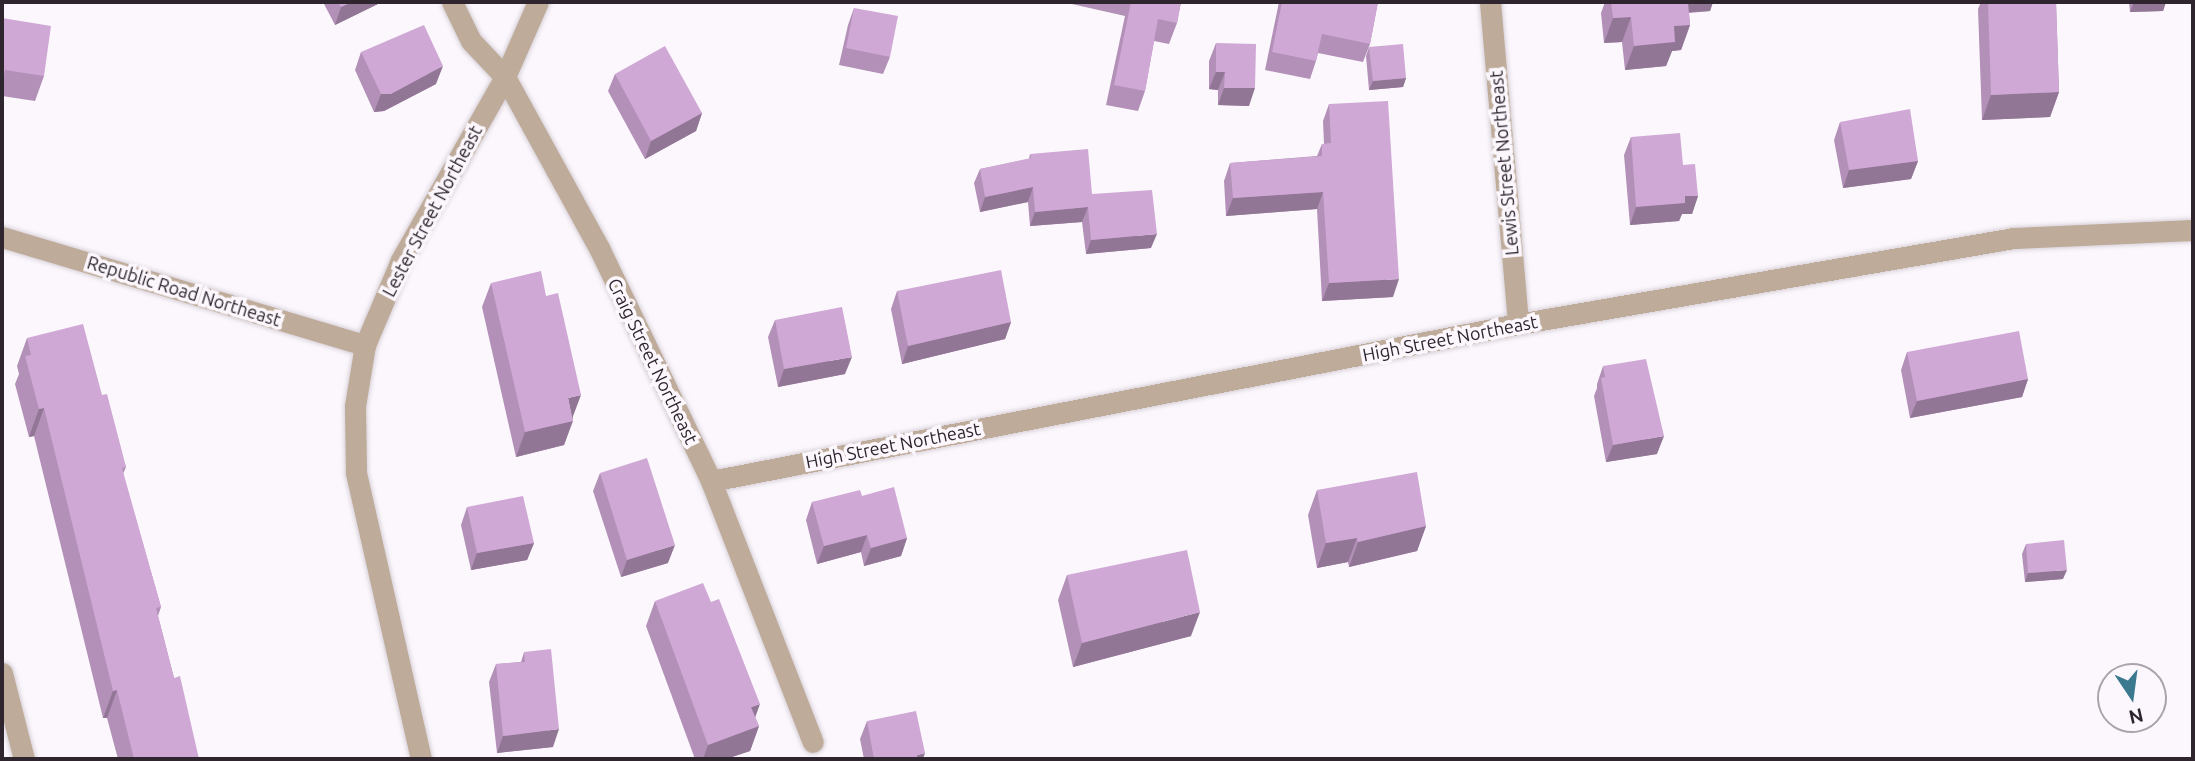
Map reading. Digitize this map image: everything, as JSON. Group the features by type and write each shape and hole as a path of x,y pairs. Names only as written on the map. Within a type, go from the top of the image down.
{"street":[{"name":"Craig Street Northeast","path":"452,2 471,41 505,77 598,248 711,481 813,742"},
{"name":"Lester Street Northeast","path":"421,759 356,472 355,406 365,345 401,260 505,77 538,2"},
{"name":"Lewis Street Northeast","path":"1490,2 1518,324"},
{"name":"High Street Northeast","path":"711,481 1518,324 2014,238 2193,230"},
{"name":"Republic Road Northeast","path":"2,237 365,345"},
{"path":"2,673 24,759"}],"building":[{"path":"338,2 352,2 341,7"},
{"path":"1131,2 1181,2 1177,23 1158,19 1145,91 1114,85"},
{"path":"1282,2 1378,2 1370,44 1322,34 1316,61 1272,52"},
{"path":"1611,2 1688,2 1690,25 1674,26 1675,42 1634,46 1631,17 1613,18"},
{"path":"1988,2 2056,2 2059,92 1991,95"},
{"path":"854,8 898,16 890,57 846,48"},
{"path":"2,18 51,26 44,76 5,70 4,76 2,75"},
{"path":"424,25 443,66 391,94 381,94 361,52"},
{"path":"1216,43 1256,44 1255,88 1224,88 1225,72 1216,72"},
{"path":"1403,44 1406,78 1373,81 1369,47"},
{"path":"665,46 702,113 651,141 615,74"},
{"path":"1388,101 1399,279 1329,283 1323,192 1233,198 1230,163 1322,156 1322,144 1331,143 1329,104"},
{"path":"1910,109 1918,161 1849,170 1840,122"},
{"path":"1680,133 1683,165 1695,164 1698,196 1685,196 1685,203 1636,207 1631,137"},
{"path":"1088,149 1092,194 1152,190 1157,234 1091,240 1088,207 1035,212 1033,187 985,197 980,169 1031,158 1030,154"},
{"path":"1001,270 1011,322 908,346 897,291"},
{"path":"541,271 546,296 558,293 581,395 568,398 573,421 525,432 491,283"},
{"path":"842,307 852,357 784,369 775,320"},
{"path":"83,324 102,395 107,394 126,467 122,468 161,607 156,608 174,678 180,676 199,759 134,759 117,690 113,691 44,408 39,409 25,356 31,355 27,338"},
{"path":"2019,331 2028,379 1917,401 1907,352"},
{"path":"1646,359 1664,436 1613,445 1601,378 1605,377 1603,366"},
{"path":"647,458 675,545 627,560 600,473"},
{"path":"1417,472 1426,526 1358,542 1357,538 1326,543 1317,490"},
{"path":"894,487 907,538 871,548 867,535 824,546 812,502 860,490 862,496"},
{"path":"523,496 534,543 477,553 467,507"},
{"path":"2064,540 2067,570 2028,573 2026,544"},
{"path":"1187,550 1200,612 1082,643 1067,575"},
{"path":"703,583 711,602 719,599 760,704 751,707 759,726 708,745 655,601"},
{"path":"551,649 559,729 503,736 496,664 525,662 524,652"},
{"path":"916,711 925,753 917,755 918,759 874,759 867,721"}]}
